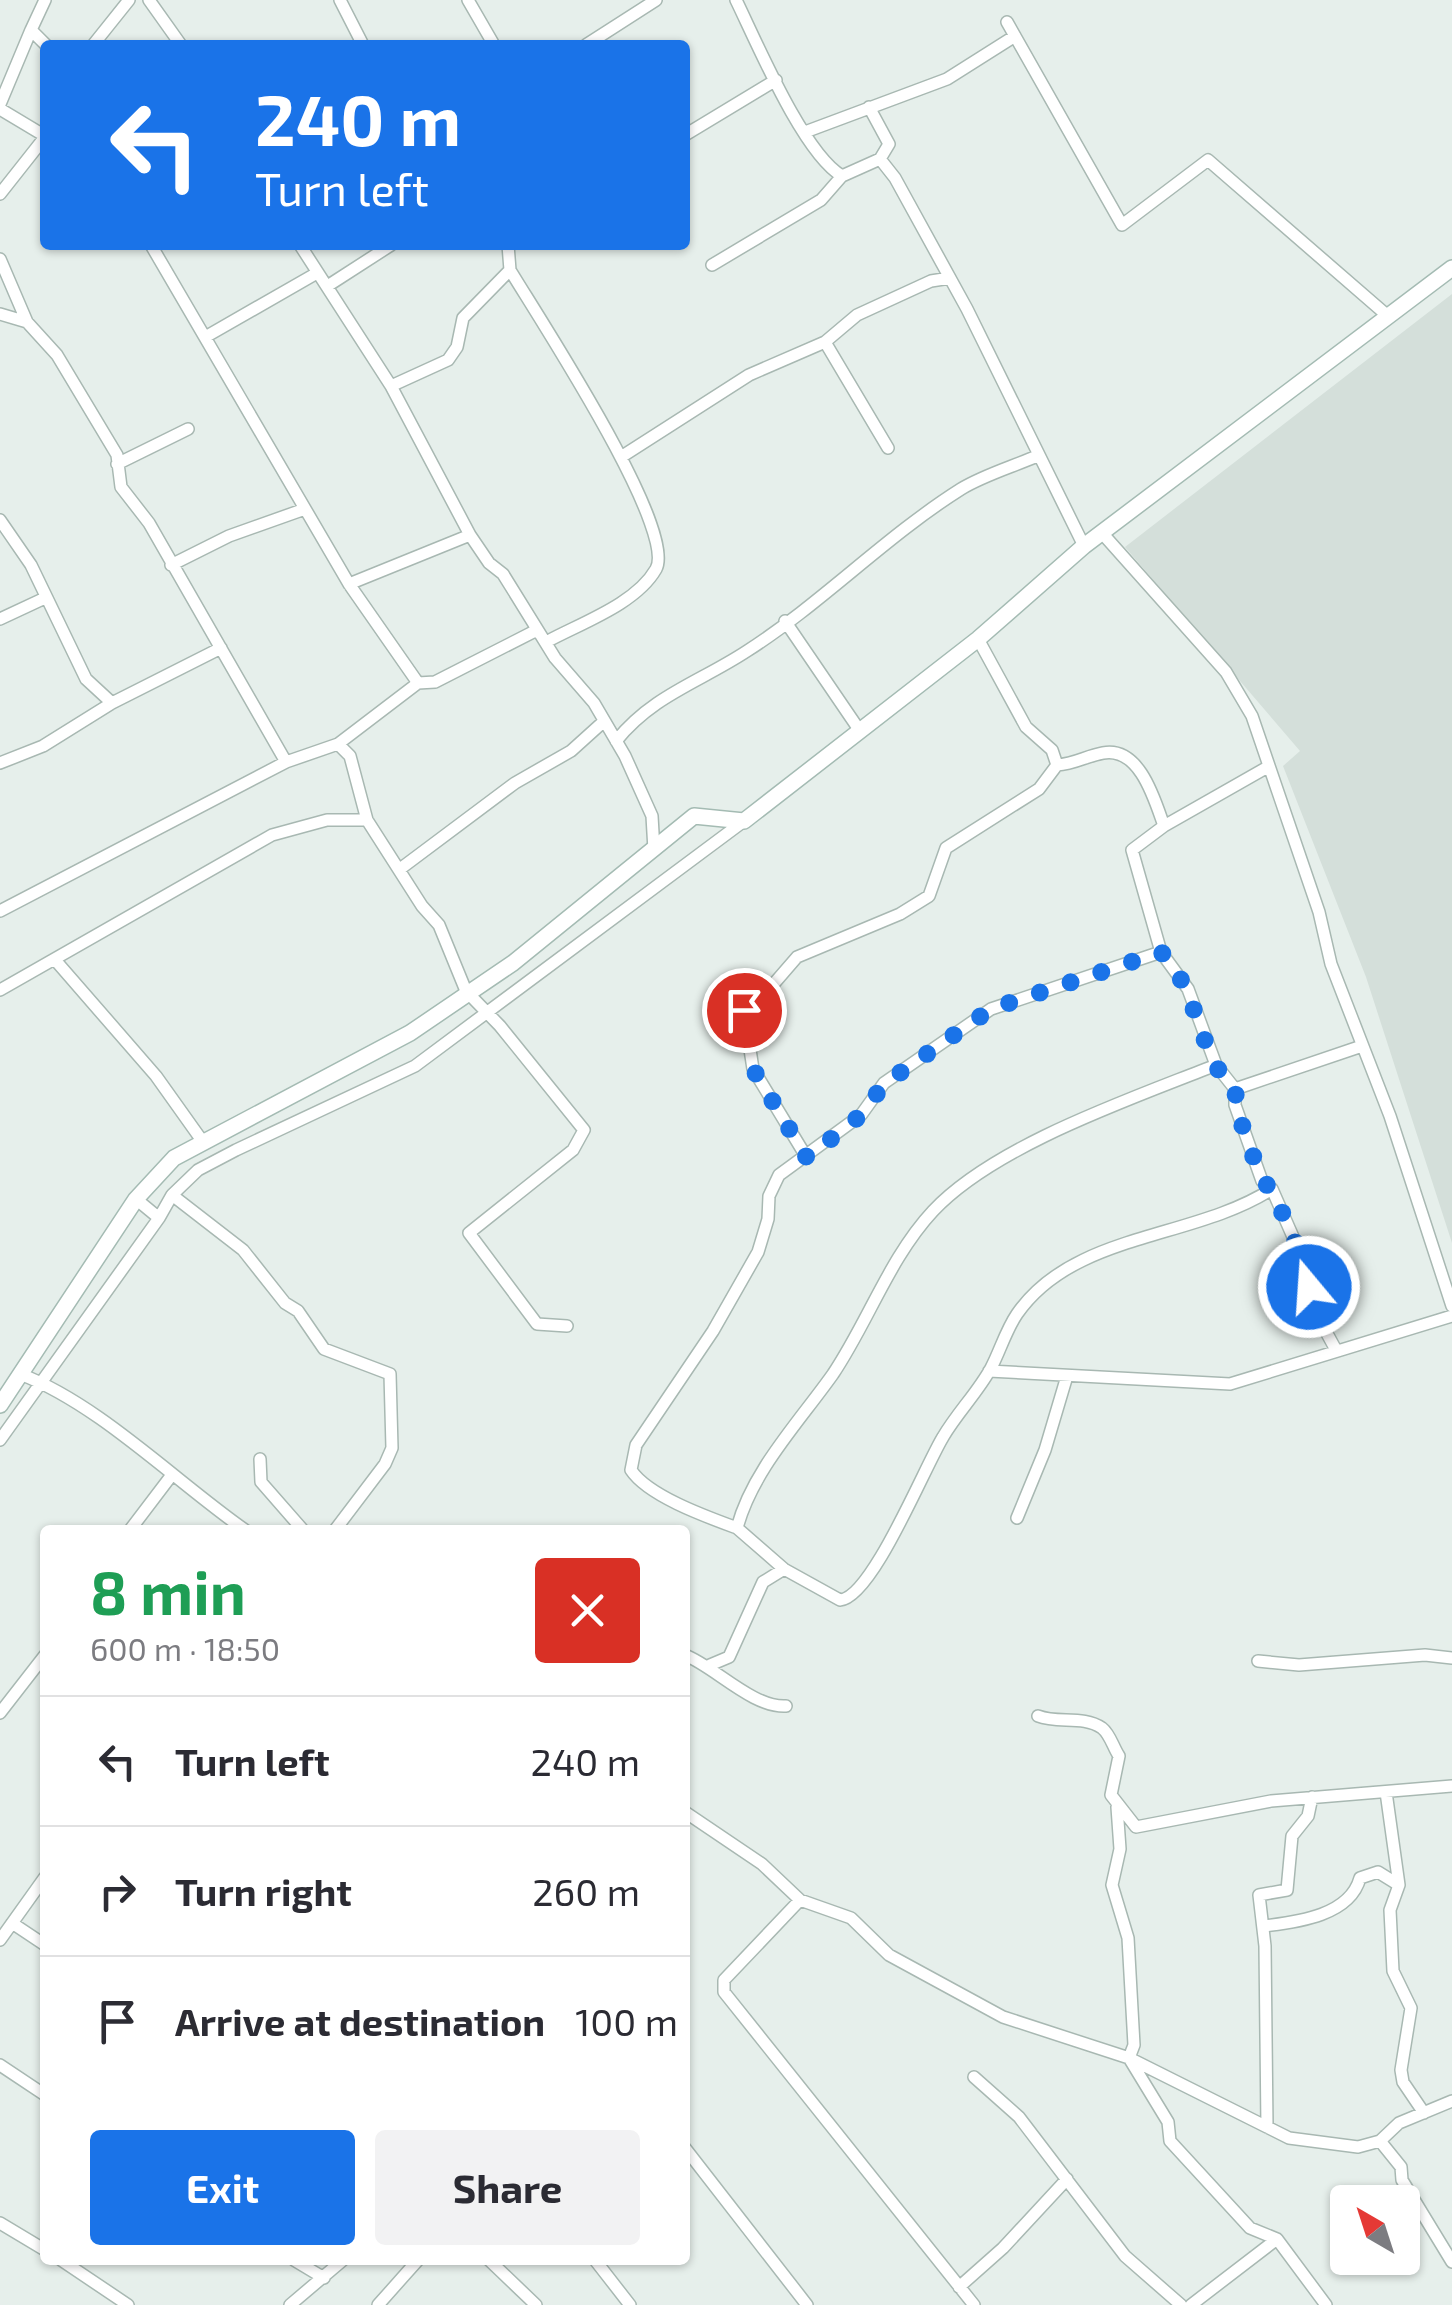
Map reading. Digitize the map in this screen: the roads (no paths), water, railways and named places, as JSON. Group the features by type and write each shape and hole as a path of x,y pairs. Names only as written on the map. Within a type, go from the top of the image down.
{"street":[{"path":"40,133 0,107 45,0"},
{"path":"97,40 129,0"},
{"path":"149,0 177,40"},
{"path":"340,0 360,40"},
{"path":"468,0 491,40"},
{"path":"594,40 656,0"},
{"path":"736,0 805,132 830,169 842,176"},
{"path":"1008,22 1122,225 1208,160 1388,317"},
{"path":"31,30 41,40"},
{"path":"805,132 947,79 1015,36"},
{"path":"690,131 776,80"},
{"path":"712,265 821,200 842,176 880,159 889,144 869,107"},
{"path":"0,194 40,142"},
{"path":"880,159 950,278 1084,546"},
{"path":"155,250 349,584 418,682"},
{"path":"303,250 391,386 470,535 489,564 509,583 555,658 594,702 652,816 654,850"},
{"path":"328,285 383,250"},
{"path":"508,250 510,270 621,457 660,544 656,569 639,588 548,641"},
{"path":"0,259 28,322 68,371 117,455 121,487 172,564 286,762"},
{"path":"0,1440 172,1195 211,1163 415,1066 744,821 978,639 1084,546 1452,268"},
{"path":"391,386 448,360 457,347 463,318 510,270"},
{"path":"207,336 318,272"},
{"path":"621,457 749,375 825,342 840,326 875,305 950,278"},
{"path":"0,314 28,322"},
{"path":"825,342 888,448"},
{"path":"117,464 188,428"},
{"path":"616,741 661,696 746,652 959,490 1038,456"},
{"path":"172,564 229,536 305,509"},
{"path":"0,520 31,564 86,679 112,703"},
{"path":"1102,533 1226,672 1252,716 1266,768 1452,1306"},
{"path":"349,584 470,535"},
{"path":"0,619 46,598"},
{"path":"785,621 860,731"},
{"path":"0,911 286,762 338,744 418,682 435,682 537,630"},
{"path":"978,639 1026,727 1052,750 1057,766"},
{"path":"0,763 43,746 112,703 220,648"},
{"path":"400,869 515,784 571,751 602,724"},
{"path":"338,744 350,756 367,820 439,925 466,991 584,1132 573,1150 469,1234 537,1324 568,1326"},
{"path":"807,1158 753,1069 740,1007 766,994 796,956 900,914 929,896 946,848 1038,790 1057,766 1076,764 1105,752 1121,755 1138,768 1152,790 1164,826"},
{"path":"1266,768 1164,826 1132,850 1161,952 1188,989 1216,1066 1236,1089 1235,1105 1262,1181 1272,1189 1306,1268 1318,1317 1336,1350"},
{"path":"0,1404 10,1380 136,1199 174,1158 410,1033 466,991 514,963 694,816 744,821"},
{"path":"0,990 272,836 327,820 367,820"},
{"path":"1161,952 991,1009 884,1084 861,1115 779,1175 769,1196 768,1219 758,1252 714,1331 680,1375 632,1454 631,1470 638,1480 687,1509 737,1528 784,1569 840,1600 856,1594 902,1520 942,1438 990,1371 1015,1317 1046,1280 1073,1264 1195,1224 1272,1189"},
{"path":"56,961 156,1076 203,1142"},
{"path":"1236,1089 1362,1046"},
{"path":"737,1528 750,1488 845,1356 898,1262 933,1211 969,1178 1070,1125 1216,1066"},
{"path":"172,1195 244,1250 284,1303 298,1311 324,1348 392,1378 392,1448 385,1464 338,1525"},
{"path":"136,1199 159,1218"},
{"path":"990,1371 1230,1384 1452,1316"},
{"path":"1017,1518 1045,1450 1067,1376"},
{"path":"10,1380 40,1382 238,1525"},
{"path":"260,1459 260,1482 299,1525"},
{"path":"134,1525 171,1476"},
{"path":"710,1665 729,1656 762,1582 784,1569"},
{"path":"1258,1661 1299,1666 1321,1660 1392,1660 1425,1654 1452,1658"},
{"path":"690,1656 710,1665 744,1692 786,1706"},
{"path":"0,1713 40,1661"},
{"path":"1038,1716 1055,1723 1080,1720 1103,1729 1119,1756 1112,1794 1117,1807 1120,1850 1112,1885 1128,1938 1134,2045 1129,2058"},
{"path":"1117,1807 1136,1828 1312,1797 1452,1786"},
{"path":"1386,1792 1400,1885 1390,1910 1393,1971 1411,2008 1401,2070 1403,2082 1424,2113"},
{"path":"1267,2127 1264,1926 1258,1896 1288,1890 1292,1836 1308,1816 1312,1797"},
{"path":"690,1815 762,1864 800,1900 851,1918 890,1956 1003,2017 1129,2058 1267,2127 1318,2145 1348,2148 1380,2141 1399,2123 1452,2101"},
{"path":"1264,1926 1302,1922 1341,1906 1355,1896 1360,1878 1378,1872 1400,1885"},
{"path":"0,1940 40,1884"},
{"path":"800,1900 724,1980 724,1992 835,2126 974,2305"},
{"path":"12,1923 40,1942"},
{"path":"1129,2058 1168,2122 1170,2141 1250,2228 1277,2239 1326,2305"},
{"path":"0,2066 40,2092"},
{"path":"974,2077 1019,2117 1125,2256 1181,2305"},
{"path":"1380,2141 1401,2167 1402,2180 1452,2262"},
{"path":"690,2154 807,2305"},
{"path":"959,2287 1003,2248 1066,2179"},
{"path":"1,2226 40,2247"},
{"path":"1191,2305 1277,2239"},
{"path":"67,2265 107,2299 128,2305"},
{"path":"302,2265 324,2278"},
{"path":"290,2305 338,2265"},
{"path":"378,2305 414,2265"},
{"path":"494,2265 536,2305"},
{"path":"599,2265 630,2305"}]}
